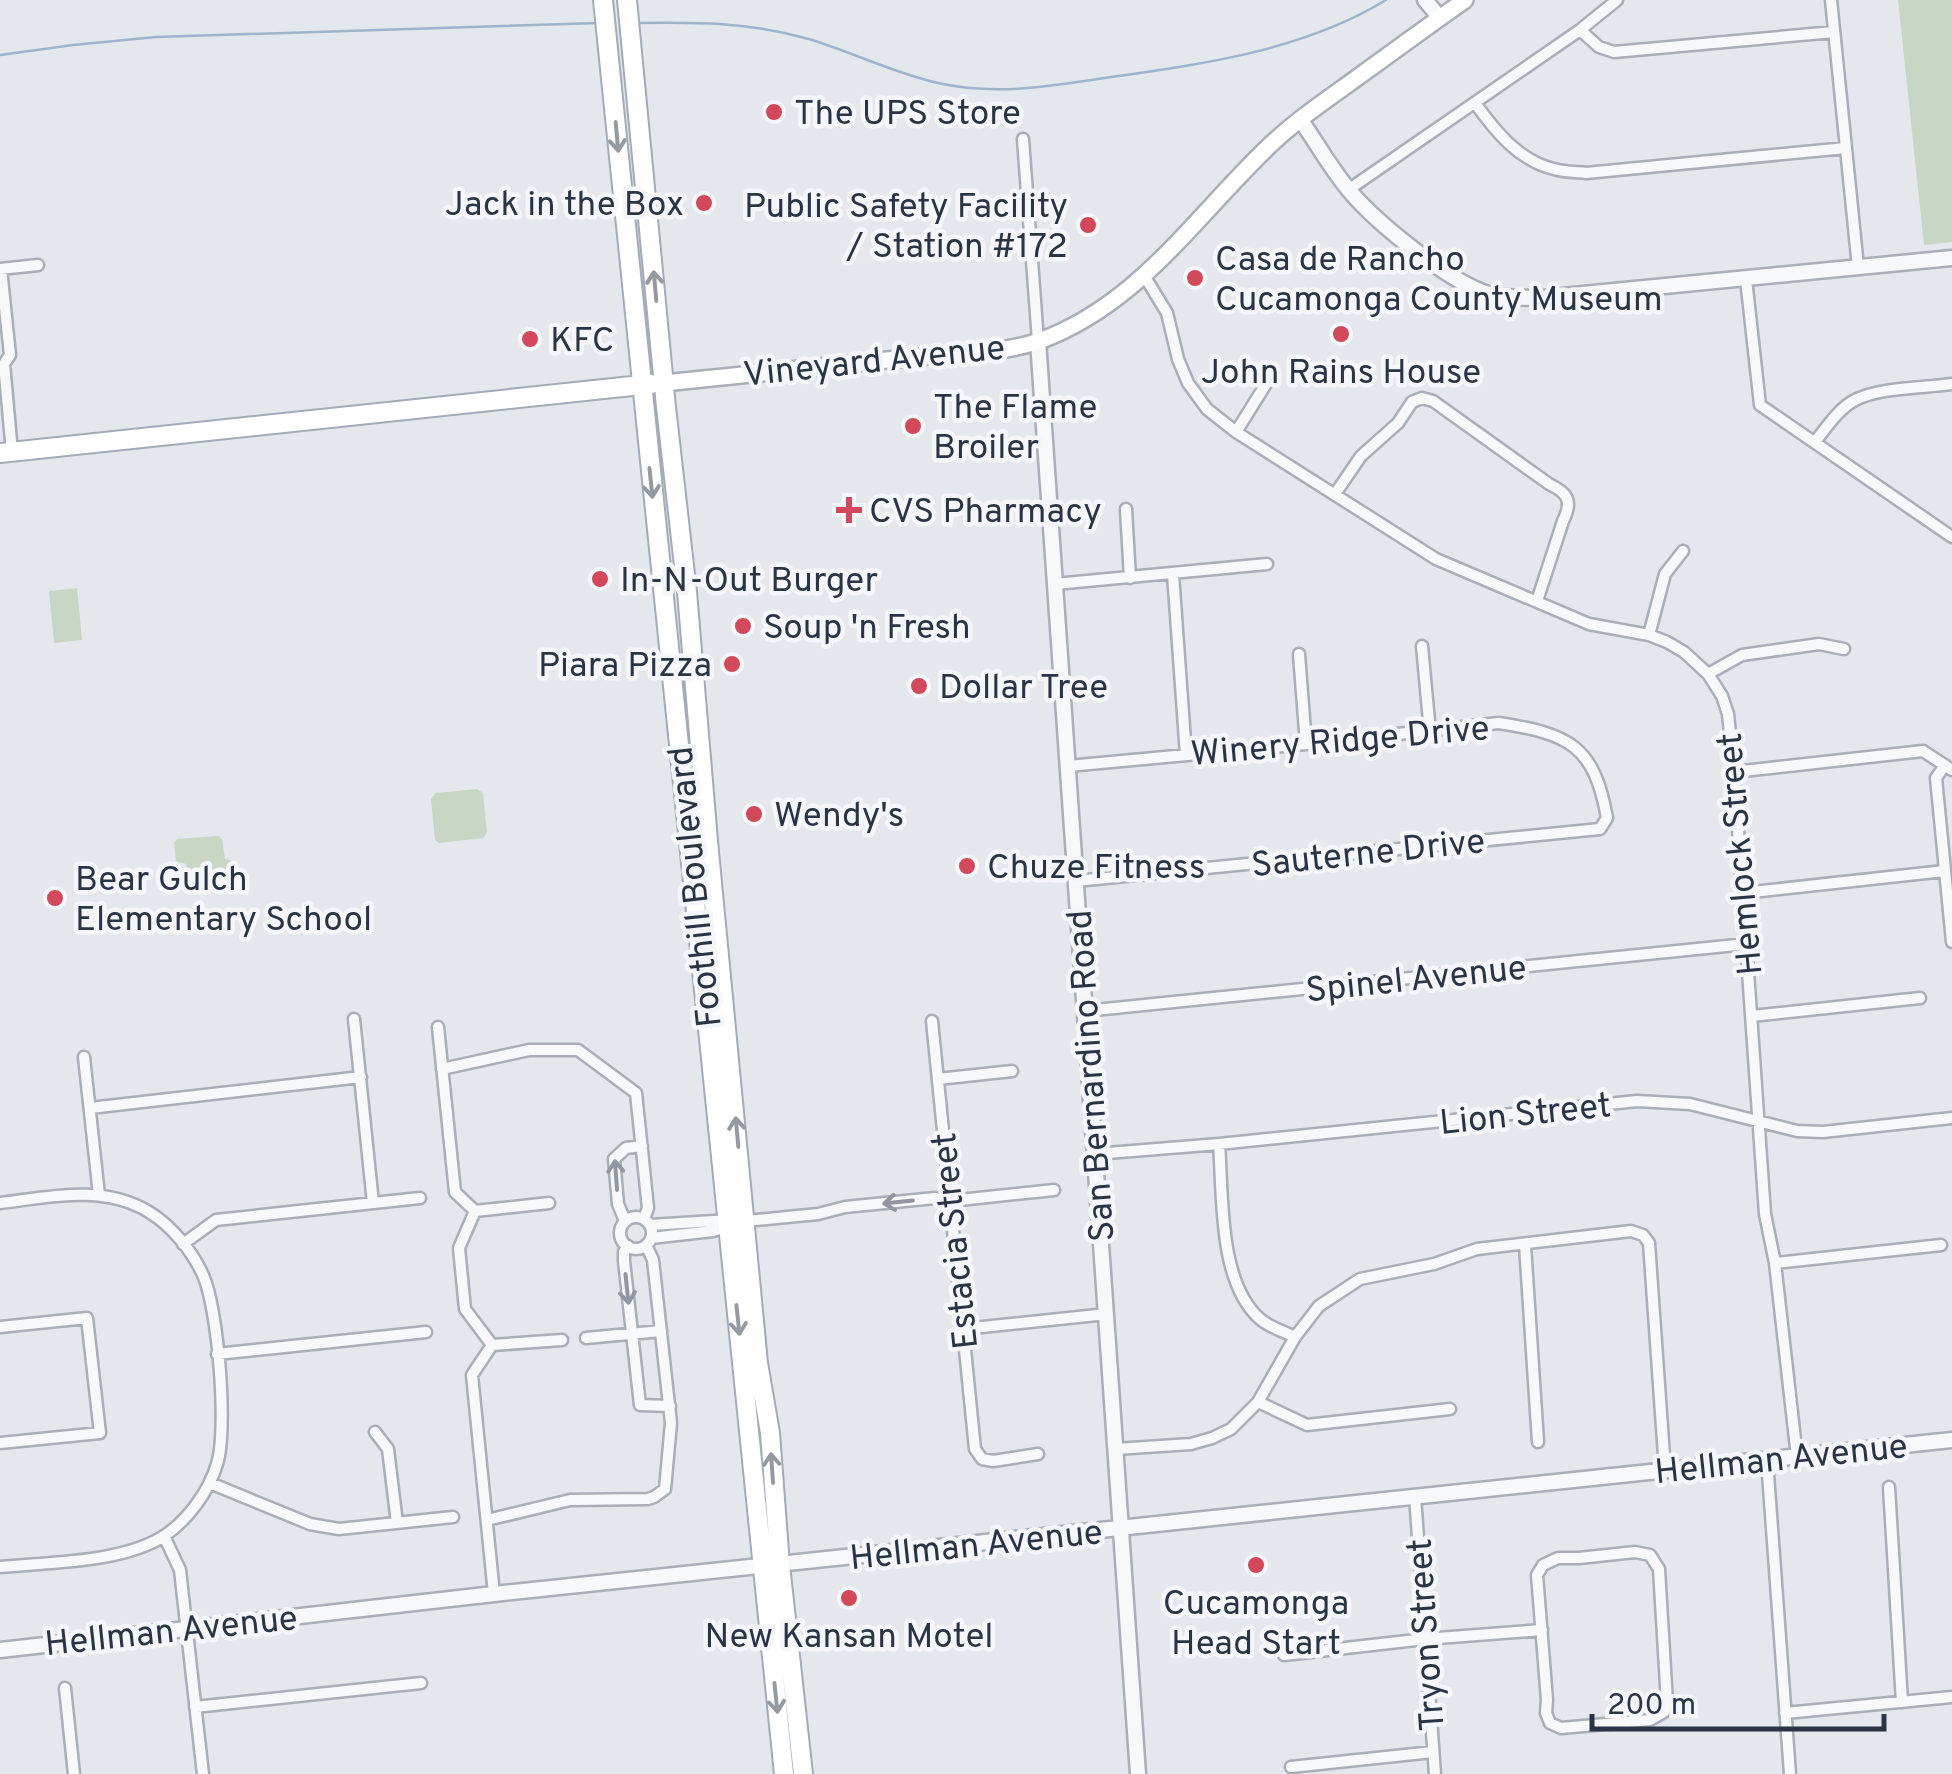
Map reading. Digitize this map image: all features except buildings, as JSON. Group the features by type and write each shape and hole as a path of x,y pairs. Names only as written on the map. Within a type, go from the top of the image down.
{"main road":[{"name":"Vineyard Avenue","path":"6,453 664,382 958,356 1038,341 1105,308 1144,277 1265,150 1300,119 1466,0"},
{"name":"Foothill Boulevard","path":"628,7 687,592 734,1222"},
{"name":"Foothill Boulevard","path":"604,8 641,386 771,1566 802,1774"},
{"name":"Foothill Boulevard","path":"771,1566 784,1774"}],"street":[{"path":"1426,0 1440,18"},
{"path":"1348,190 1618,0"},
{"path":"1831,0 1858,267"},
{"path":"1580,30 1599,47 1614,52 1834,32"},
{"path":"1475,104 1496,132 1520,154 1550,169 1586,174 1846,148"},
{"path":"1300,119 1348,190 1383,224 1446,272 1492,296 1542,298 1952,258"},
{"name":"San Bernardino Road","path":"1023,139 1138,1774"},
{"path":"6,453 4,364 10,355 1,269 38,265"},
{"name":"Hemlock Street","path":"1144,277 1164,306 1188,383 1207,409 1236,432 1436,558 1589,624 1649,635 1684,652 1708,674 1722,696 1728,714 1734,772 1765,1214 1772,1238 1797,1457"},
{"path":"1746,279 1760,405 1952,537"},
{"path":"1236,432 1271,376"},
{"path":"1815,442 1854,400 1882,392 1952,384"},
{"path":"1335,494 1361,456 1398,423 1412,402 1422,398 1433,401 1563,491 1568,500 1568,511 1537,602"},
{"path":"1126,509 1130,578"},
{"path":"1649,635 1665,574 1684,551"},
{"path":"1055,584 1266,564"},
{"path":"1173,574 1186,755"},
{"path":"1708,674 1742,655 1819,644 1844,649"},
{"path":"1422,646 1430,732"},
{"path":"1299,654 1306,744"},
{"name":"Winery Ridge Drive","path":"1068,766 1499,723 1557,736 1582,752 1596,774 1608,818 1600,829"},
{"path":"1734,772 1923,752 1948,768 1936,778 1952,942"},
{"name":"Sauterne Drive","path":"1076,881 1600,829"},
{"path":"1743,893 1944,871"},
{"name":"Spinel Avenue","path":"1085,1011 1746,944"},
{"path":"1752,1016 1920,998"},
{"path":"354,1019 373,1203"},
{"name":"Estacia Street","path":"932,1021 975,1449 982,1459 993,1460 1038,1454"},
{"path":"438,1027 454,1192 475,1211 549,1204"},
{"path":"442,1069 529,1050 578,1050 636,1093 647,1222 652,1231 649,1242 670,1406 671,1434 663,1493 648,1499 570,1500 487,1520"},
{"path":"84,1057 99,1195"},
{"path":"938,1078 1012,1071"},
{"path":"90,1108 361,1078"},
{"name":"Lion Street","path":"1096,1154 1637,1101 1690,1104 1797,1132 1952,1118"},
{"path":"1219,1144 1227,1251 1235,1285 1260,1319 1295,1337"},
{"path":"626,1221 618,1204 614,1159 626,1148 642,1146"},
{"path":"734,1222 713,1231 649,1242 636,1248 628,1246 621,1235 626,1221 634,1217 647,1222 734,1222 818,1214 846,1207 1054,1190"},
{"path":"0,1203 99,1195 124,1200 151,1213 168,1227 195,1259 210,1294 221,1387 222,1436 210,1483 164,1536 120,1554 0,1567"},
{"path":"183,1244 216,1220 420,1198"},
{"path":"475,1211 459,1248 465,1309 492,1345"},
{"path":"1116,1449 1191,1444 1230,1429 1258,1402 1295,1337 1320,1306 1360,1279 1434,1264 1478,1249 1631,1231 1643,1235 1649,1243 1665,1470"},
{"path":"1524,1244 1538,1442"},
{"path":"628,1246 624,1261 640,1405 670,1406"},
{"path":"1775,1263 1941,1246"},
{"path":"963,1329 1107,1314"},
{"path":"0,1327 87,1318 100,1433 0,1443"},
{"path":"586,1338 660,1331"},
{"path":"217,1354 426,1332"},
{"path":"492,1345 562,1340"},
{"path":"492,1345 472,1375 494,1594"},
{"path":"1258,1402 1307,1425 1450,1410"},
{"path":"375,1432 388,1449 397,1523"},
{"name":"Hellman Avenue","path":"0,1650 1952,1440"},
{"path":"1767,1460 1790,1774"},
{"path":"210,1483 310,1524 339,1529 453,1518"},
{"path":"1889,1487 1902,1702"},
{"name":"Tryon Street","path":"1415,1496 1435,1774"},
{"path":"164,1536 180,1570 203,1774"},
{"path":"1636,1552 1650,1555 1659,1569 1667,1702 1664,1712 1650,1720 1561,1728 1550,1723 1546,1713 1542,1630 1537,1575 1543,1565 1558,1558 1636,1552"},
{"path":"1284,1654 1542,1630"},
{"path":"195,1707 420,1683"},
{"path":"65,1688 74,1774"},
{"path":"1785,1713 1952,1697"},
{"path":"1292,1768 1433,1752"}],"green space":[{"path":"1898,0 1952,0 1952,242 1924,245"},
{"path":"77,588 82,640 54,643 49,591"},
{"path":"477,789 483,793 487,833 483,838 439,843 435,840 431,799 436,793"},
{"path":"218,836 225,859 236,862 235,882 192,887 188,884 186,864 176,861 174,843 177,839"}],"waterway":[{"path":"636,23 702,23 765,29 809,39 938,83 1003,89 1146,72 1253,52 1322,31 1386,0"},
{"path":"0,55 156,37 598,23"}],"place":[{"name":"The UPS Store","path":"774,112"},
{"name":"Jack in the Box","path":"704,203"},
{"name":"Public Safety Facility / Station #172","path":"1088,225"},
{"name":"Casa de Rancho Cucamonga County Museum","path":"1195,278"},
{"name":"John Rains House","path":"1341,334"},
{"name":"KFC","path":"530,339"},
{"name":"The Flame Broiler","path":"913,426"},
{"name":"CVS Pharmacy","path":"849,510"},
{"name":"In-N-Out Burger","path":"600,579"},
{"name":"Soup 'n Fresh","path":"743,626"},
{"name":"Piara Pizza","path":"732,664"},
{"name":"Dollar Tree","path":"919,686"},
{"name":"Wendy's","path":"754,814"},
{"name":"Chuze Fitness","path":"967,866"},
{"name":"Bear Gulch Elementary School","path":"55,898"},
{"name":"Cucamonga Head Start","path":"1256,1565"},
{"name":"New Kansan Motel","path":"849,1598"}]}
